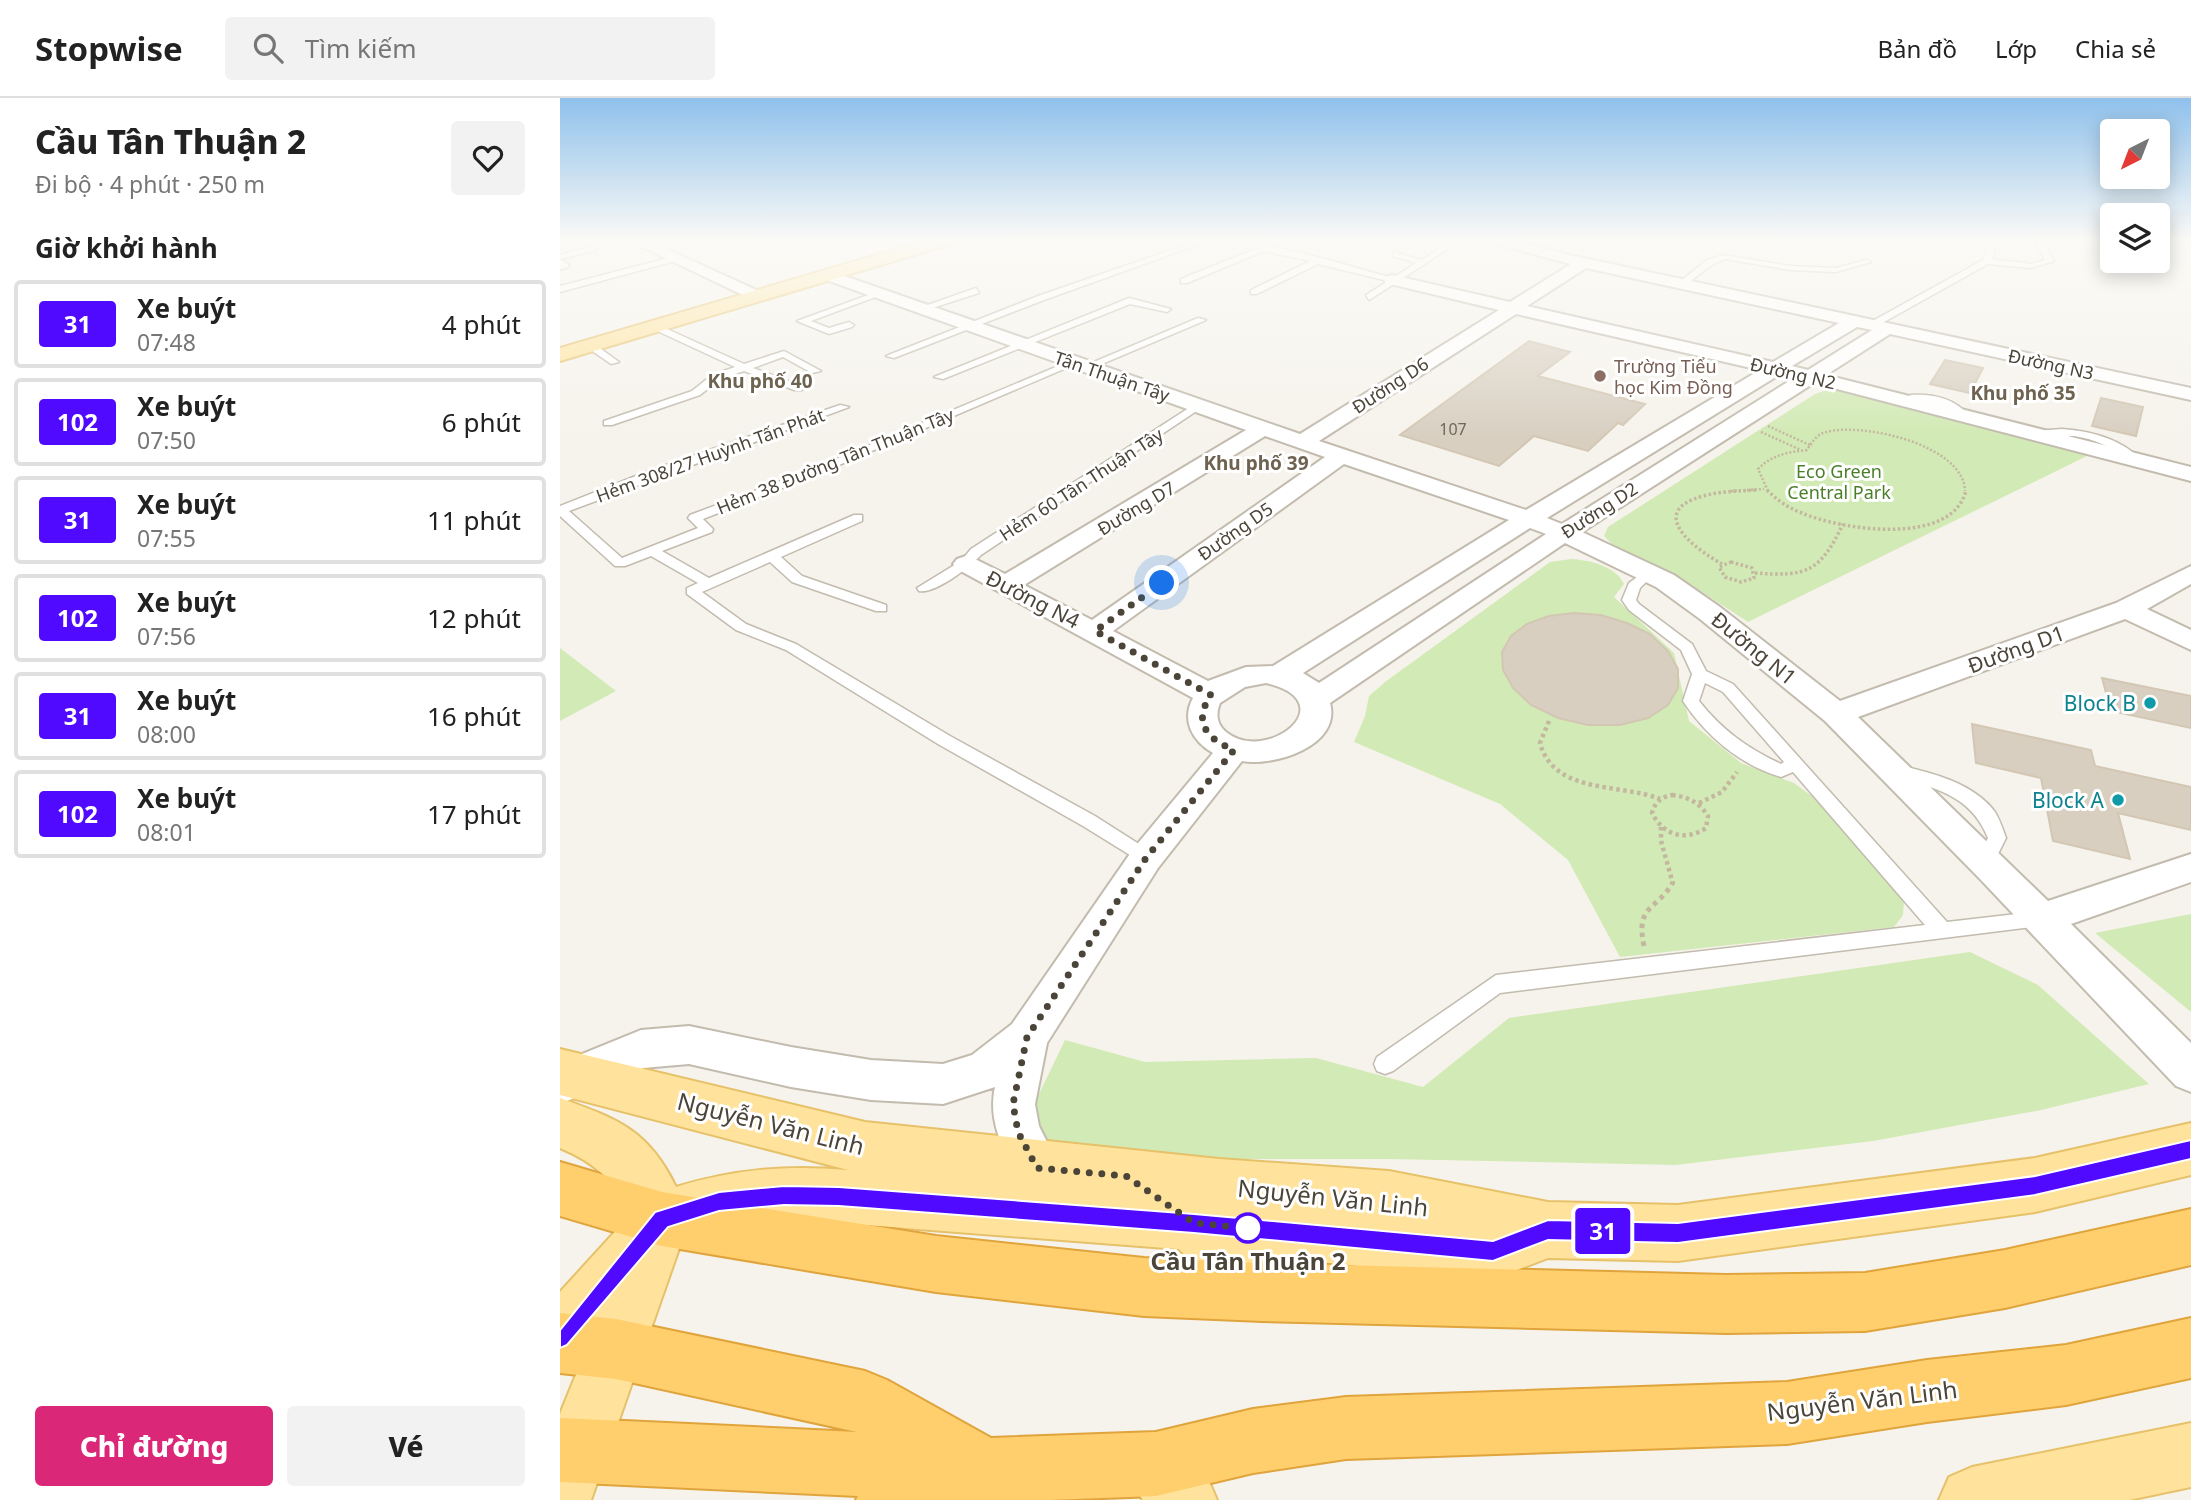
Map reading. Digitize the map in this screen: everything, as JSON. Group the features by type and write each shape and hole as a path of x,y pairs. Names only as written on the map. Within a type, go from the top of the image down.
{"highway":[{"path":"560,1189 662,1219 936,1264 1144,1287 1262,1292 1726,1304 1865,1302 2018,1276 2191,1237"},
{"path":"579,1343 864,1402 1004,1480"},
{"name":"Nguyễn Văn Linh","path":"566,1466 1004,1480 1170,1482 1253,1441 1346,1428 1787,1413 1927,1391 2066,1375 2191,1348"},
{"path":"889,1500 1004,1480"}],"main road":[{"path":"560,348 709,306"},
{"path":"560,355 716,306"},
{"name":"Nguyễn Văn Linh","path":"566,1077 865,1148 1219,1186 1389,1198 1548,1230 1678,1233 2035,1185 2191,1149"},
{"path":"560,1123 618,1148 643,1176 662,1219"},
{"path":"1126,1176 1194,1223 1262,1292"},
{"path":"566,1466 579,1343 662,1219 719,1201 784,1195 839,1196 1194,1223 1493,1251 1548,1230"},
{"path":"1972,1500 2038,1494 2191,1455"}],"street":[{"name":"Tân Thuận Tây","path":"919,306 1199,407"},
{"name":"Đường N3","path":"1786,306 2191,394"},
{"name":"Đường N2","path":"1513,307 1809,376 2191,474"},
{"name":"Đường D6","path":"1303,442 1513,307"},
{"name":"Đường D2","path":"1279,675 1528,519 1854,321"},
{"name":"Đường D2","path":"1316,699 1880,327"},
{"name":"Đường N1","path":"1199,407 1528,519 1665,581 1710,613 1836,714 1985,861 2191,1072"},
{"name":"Đường D7","path":"1007,584 1264,428"},
{"name":"Đường D5","path":"1095,631 1342,455"},
{"name":"Đường N4","path":"966,564 1211,695"},
{"name":"Đường D1","path":"1836,714 2126,609 2191,574"},
{"path":"2126,609 2191,641"},
{"path":"1279,675 1302,684 1316,699 1316,719 1312,728 1292,744 1263,752 1234,750 1221,745 1206,730 1202,712 1211,695 1229,681 1241,677 1279,675"},
{"path":"566,1077 641,1049 689,1045 818,1072 871,1080 943,1084 984,1071 1027,1037 1146,858 1234,750"},
{"path":"2042,919 2160,881 2191,868"},
{"path":"1027,1037 1013,1104 1018,1132 1037,1168"}],"lane":[{"path":"842,306 802,320 829,331 849,325"},
{"path":"923,308 928,306"},
{"path":"891,356 1025,306"},
{"path":"939,377 1115,306"},
{"path":"1155,306 1167,309"},
{"path":"1880,327 1913,306"},
{"path":"1080,365 1201,320"},
{"path":"656,327 742,367 798,388"},
{"path":"591,346 614,362"},
{"path":"608,423 696,393 716,377 784,354 816,371"},
{"name":"Hẻm 38 Đường Tân Thuận Tây","path":"561,510 620,564 707,529 694,518 1080,365"},
{"name":"Hẻm 308/27 Huỳnh Tấn Phát","path":"561,510 571,500 844,407"},
{"name":"Hẻm 60 Tân Thuận Tây","path":"924,588 966,564 976,552 1199,407"},
{"path":"858,518 692,591 741,627 791,647 944,740 1089,821 1146,858"},
{"path":"652,551 708,583"},
{"path":"774,557 797,579 881,608"},
{"path":"1648,573 1634,586 1629,600 1634,607 1687,647 1700,674 1728,688 1943,931"},
{"path":"1700,674 1691,701 1711,730 1736,748 1781,771 1795,764"},
{"path":"1385,1064 1496,984 2042,919"}],"path":[{"path":"1742,419 1812,446"},
{"path":"1742,419 1802,451"},
{"path":"1844,429 1898,436 1947,460 1960,471 1967,485 1966,495 1959,507 1931,524 1901,528 1843,524 1791,508 1764,489 1758,469 1772,457 1802,451 1812,446 1813,440 1824,432 1844,429"},
{"path":"1764,489 1699,497 1680,510 1676,522 1678,533 1692,547 1722,564 1743,563 1755,573 1791,575 1817,567 1828,558 1843,524"},
{"path":"1722,564 1719,567 1721,573 1735,581 1751,580 1755,573"},
{"path":"1549,721 1540,740 1542,752 1562,775 1581,784 1635,789 1660,799 1681,796 1699,803 1709,822 1701,832 1694,835 1676,835 1661,827 1652,813 1653,806 1660,799"},
{"path":"1699,803 1720,795 1732,783 1737,771 1736,748"},
{"path":"1649,966 1640,932 1640,917 1650,902 1672,884 1673,870 1659,835 1661,827"}],"green space":[{"name":"Eco Green Central Park","path":"1827,390 1842,391 2093,453 1748,622 1681,578 1612,544 1604,536 1608,527 1815,394"},
{"path":"1571,559 1601,565 1620,578 1624,584 1614,597 1674,653 1689,721 1741,763 1794,783 1813,797 1904,901 1903,915 1894,927 1620,957 1568,860 1500,804 1354,742 1365,716 1369,696 1385,682 1550,562"},
{"path":"560,648 616,691 560,721"},
{"path":"2191,914 2191,1012 2095,933"},
{"path":"1970,952 2038,985 2149,1084 2041,1110 1873,1141 1676,1165 1390,1159 1178,1159 1014,1146 1065,1040 1145,1062 1316,1058 1423,1087 1509,1018"}],"building":[{"path":"1529,341 1570,352 1538,376 1645,404 1623,425 1618,423 1588,451 1534,436 1499,466 1400,435"},
{"path":"1945,360 1983,368 1970,393 1930,384"},
{"path":"2101,398 2143,407 2136,436 2092,426"},
{"path":"1574,613 1601,615 1627,623 1650,634 1668,651 1678,669 1678,688 1668,705 1648,718 1620,725 1588,725 1558,718 1531,705 1513,688 1503,670 1502,652 1511,636 1527,624 1549,616"},
{"name":"Block B","path":"2102,678 2191,696 2191,728 2111,711"},
{"name":"Block A","path":"1972,724 2091,750 2095,766 2191,787 2191,830 2118,813 2130,859 2053,841 2041,778 1976,763"}],"bus line":[{"name":"31","path":"560,1337 662,1219 719,1201 784,1195 839,1196 1194,1223 1493,1251 1548,1230 1678,1233 2035,1185 2191,1149"}],"place":[{"name":"Trường Tiểu học Kim Đồng","path":"1600,376"},
{"name":"Block B","path":"2150,703"},
{"name":"Block A","path":"2118,800"},
{"name":"Cầu Tân Thuận 2","path":"1248,1228"}],"district":[{"name":"Khu phố 40","path":"760,381"},
{"name":"Khu phố 35","path":"2023,393"},
{"name":"Khu phố 39","path":"1256,463"}],"route":[{"path":"1162,583 1095,631 1211,695 1205,703 1202,721 1212,738 1234,750 1146,858 1027,1037 1013,1104 1018,1132 1037,1168 1126,1176 1194,1223 1248,1228"}]}
